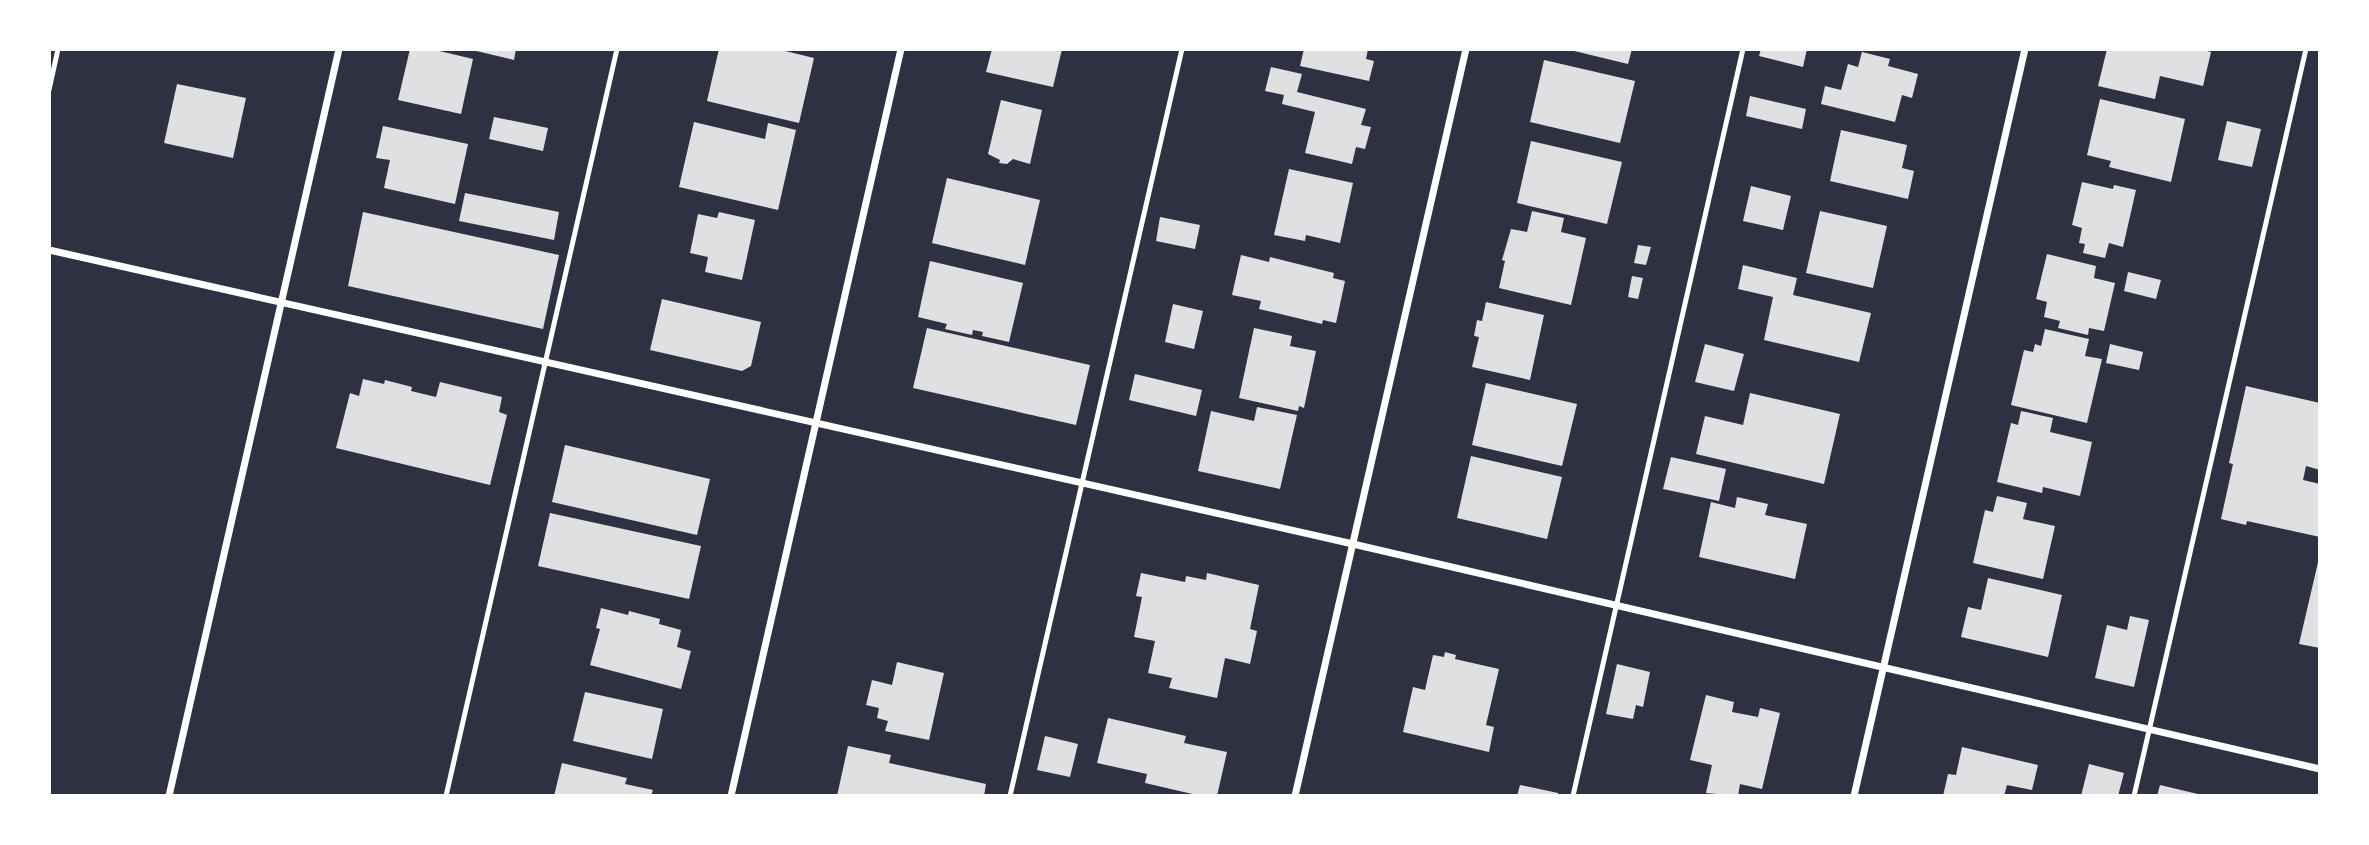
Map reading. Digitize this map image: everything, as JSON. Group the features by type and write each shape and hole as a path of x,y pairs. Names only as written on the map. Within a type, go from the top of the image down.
{"street":[{"path":"169,796 340,49"},
{"path":"731,796 901,49"},
{"path":"1295,796 1466,49"},
{"path":"1854,796 2025,49"},
{"path":"49,250 1353,544 2320,769"}],"lane":[{"path":"49,90 58,49"},
{"path":"446,796 617,49"},
{"path":"1010,796 1182,49"},
{"path":"1573,796 1743,49"},
{"path":"2134,796 2306,49"}],"building":[{"path":"410,49 431,49 473,59 461,114 398,100"},
{"path":"468,49 516,49 514,60"},
{"path":"719,49 777,49 814,58 799,123 707,101"},
{"path":"992,49 1062,49 1053,87 986,72"},
{"path":"1304,49 1368,49 1366,59 1374,61 1369,81 1300,66"},
{"path":"1566,49 1632,49 1628,64"},
{"path":"1761,49 1807,49 1803,67 1759,56"},
{"path":"2107,49 2199,49 2211,52 2203,86 2160,76 2155,99 2098,86"},
{"path":"1862,52 1890,59 1888,66 1918,74 1912,98 1902,95 1895,122 1821,104 1825,86 1841,90 1848,64 1858,67"},
{"path":"1544,60 1635,81 1620,143 1530,122"},
{"path":"1271,67 1302,74 1297,92 1366,109 1361,125 1371,127 1365,149 1356,147 1352,164 1305,153 1315,112 1282,104 1284,95 1265,91"},
{"path":"177,84 246,98 233,158 164,143"},
{"path":"1750,96 1806,109 1802,129 1746,116"},
{"path":"2100,99 2185,119 2171,182 2109,167 2111,161 2087,155"},
{"path":"1001,100 1042,110 1030,164 1013,159 1007,164 999,163 1000,160 988,154"},
{"path":"494,117 548,128 543,151 489,139"},
{"path":"2227,121 2261,129 2252,167 2218,160"},
{"path":"694,122 765,139 768,123 796,130 778,210 679,187"},
{"path":"383,126 468,144 455,204 384,188 390,160 376,158"},
{"path":"1841,130 1907,145 1902,168 1914,171 1908,199 1830,181"},
{"path":"1531,141 1622,162 1607,224 1517,203"},
{"path":"1289,169 1353,183 1340,243 1306,235 1305,241 1274,235"},
{"path":"947,178 1040,200 1025,265 932,243"},
{"path":"2082,182 2113,189 2114,185 2136,190 2123,247 2109,243 2105,258 2083,253 2085,244 2079,243 2082,228 2072,225"},
{"path":"1751,186 1791,196 1783,230 1743,221"},
{"path":"465,193 559,212 554,240 459,221"},
{"path":"1532,211 1564,218 1561,232 1586,238 1571,305 1499,288 1505,261 1502,260 1511,229 1527,232"},
{"path":"1820,211 1887,226 1873,288 1806,273"},
{"path":"363,212 559,255 543,329 348,286"},
{"path":"719,212 755,220 742,280 705,272 708,257 690,253 698,214 717,218"},
{"path":"1160,217 1200,225 1195,249 1156,241"},
{"path":"1638,245 1651,247 1646,265 1634,263"},
{"path":"2047,254 2096,266 2094,278 2115,283 2104,331 2089,328 2088,335 2058,328 2060,321 2044,317 2047,302 2036,299"},
{"path":"1241,255 1269,262 1270,257 1334,273 1333,278 1345,281 1336,323 1323,320 1322,324 1259,309 1261,301 1232,295"},
{"path":"930,261 1023,283 1009,342 982,336 983,332 973,330 972,335 945,329 947,324 918,317"},
{"path":"1743,265 1797,278 1793,295 1871,313 1859,362 1764,340 1773,297 1738,289"},
{"path":"2128,272 2161,280 2156,299 2124,291"},
{"path":"1632,276 1643,278 1638,299 1628,297"},
{"path":"662,299 761,322 751,366 742,371 650,350"},
{"path":"1486,302 1544,315 1530,380 1472,367 1479,337 1474,336 1477,320 1482,321"},
{"path":"1173,304 1203,311 1194,349 1165,342"},
{"path":"927,328 1090,365 1076,425 913,388"},
{"path":"1254,328 1292,336 1290,346 1316,351 1304,408 1299,406 1298,411 1239,398"},
{"path":"2045,329 2089,339 2085,356 2102,359 2087,423 2011,405 2024,350 2033,352 2035,344 2041,346"},
{"path":"1705,344 1744,354 1734,391 1695,382"},
{"path":"2110,344 2143,352 2139,370 2106,363"},
{"path":"1135,374 1202,390 1196,416 1129,400"},
{"path":"363,379 384,384 385,380 412,387 411,391 436,397 440,382 502,397 499,412 507,415 490,485 336,448 350,393 359,396"},
{"path":"1486,383 1577,404 1562,466 1472,445"},
{"path":"2246,386 2320,403 2320,470 2306,466 2303,480 2320,484 2320,537 2247,521 2246,525 2221,519 2233,464 2229,463"},
{"path":"1750,393 1840,414 1824,484 1696,454 1705,416 1743,425"},
{"path":"1257,407 1297,415 1280,489 1198,471 1211,411 1254,421"},
{"path":"2021,411 2053,418 2050,432 2092,442 2080,496 2043,487 2042,493 1997,482 2011,423 2018,425"},
{"path":"565,445 710,479 697,535 552,502"},
{"path":"1471,456 1562,477 1547,539 1457,518"},
{"path":"1671,457 1726,469 1719,501 1663,489"},
{"path":"1997,496 2027,503 2023,519 2055,526 2043,579 1973,563 1985,510 1993,512"},
{"path":"1737,497 1768,504 1765,515 1807,524 1795,579 1699,557 1711,502 1735,508"},
{"path":"550,513 701,546 689,599 538,566"},
{"path":"2320,558 2320,648 2299,644"},
{"path":"1141,573 1185,582 1186,576 1206,580 1207,573 1259,585 1250,629 1257,631 1250,664 1225,658 1217,698 1169,688 1172,678 1148,673 1155,641 1134,637 1142,597 1136,596"},
{"path":"1988,578 2062,595 2048,657 1961,637 1968,607 1981,610"},
{"path":"601,608 628,615 629,611 660,619 659,624 681,630 677,647 691,651 681,689 590,665 600,629 596,628"},
{"path":"2130,616 2149,620 2134,687 2095,678 2107,625 2127,630"},
{"path":"1445,652 1456,655 1455,659 1499,669 1486,725 1494,727 1489,752 1403,732 1413,687 1425,690 1433,655 1444,657"},
{"path":"897,662 944,673 929,740 885,731 888,721 877,718 879,708 866,705 872,680 892,685"},
{"path":"1617,664 1650,672 1643,707 1636,705 1633,719 1606,714"},
{"path":"585,692 663,709 652,759 573,741"},
{"path":"1706,695 1734,702 1732,712 1758,717 1760,708 1780,713 1762,789 1740,784 1738,796 1706,793 1712,765 1690,760"},
{"path":"1108,718 1186,736 1184,743 1227,752 1217,796 1201,796 1145,783 1147,774 1097,763"},
{"path":"1045,736 1078,744 1070,777 1037,770"},
{"path":"848,746 891,755 889,763 986,784 984,796 837,796"},
{"path":"1962,747 2038,765 2032,790 2007,785 2004,796 1943,796 1948,774 1956,775"},
{"path":"562,763 627,778 625,784 653,790 651,796 554,796"},
{"path":"2089,764 2124,773 2118,796 2081,796"},
{"path":"1520,785 1558,793 1558,796 1517,796"},
{"path":"2160,785 2202,795 2202,796 2157,796"}]}
